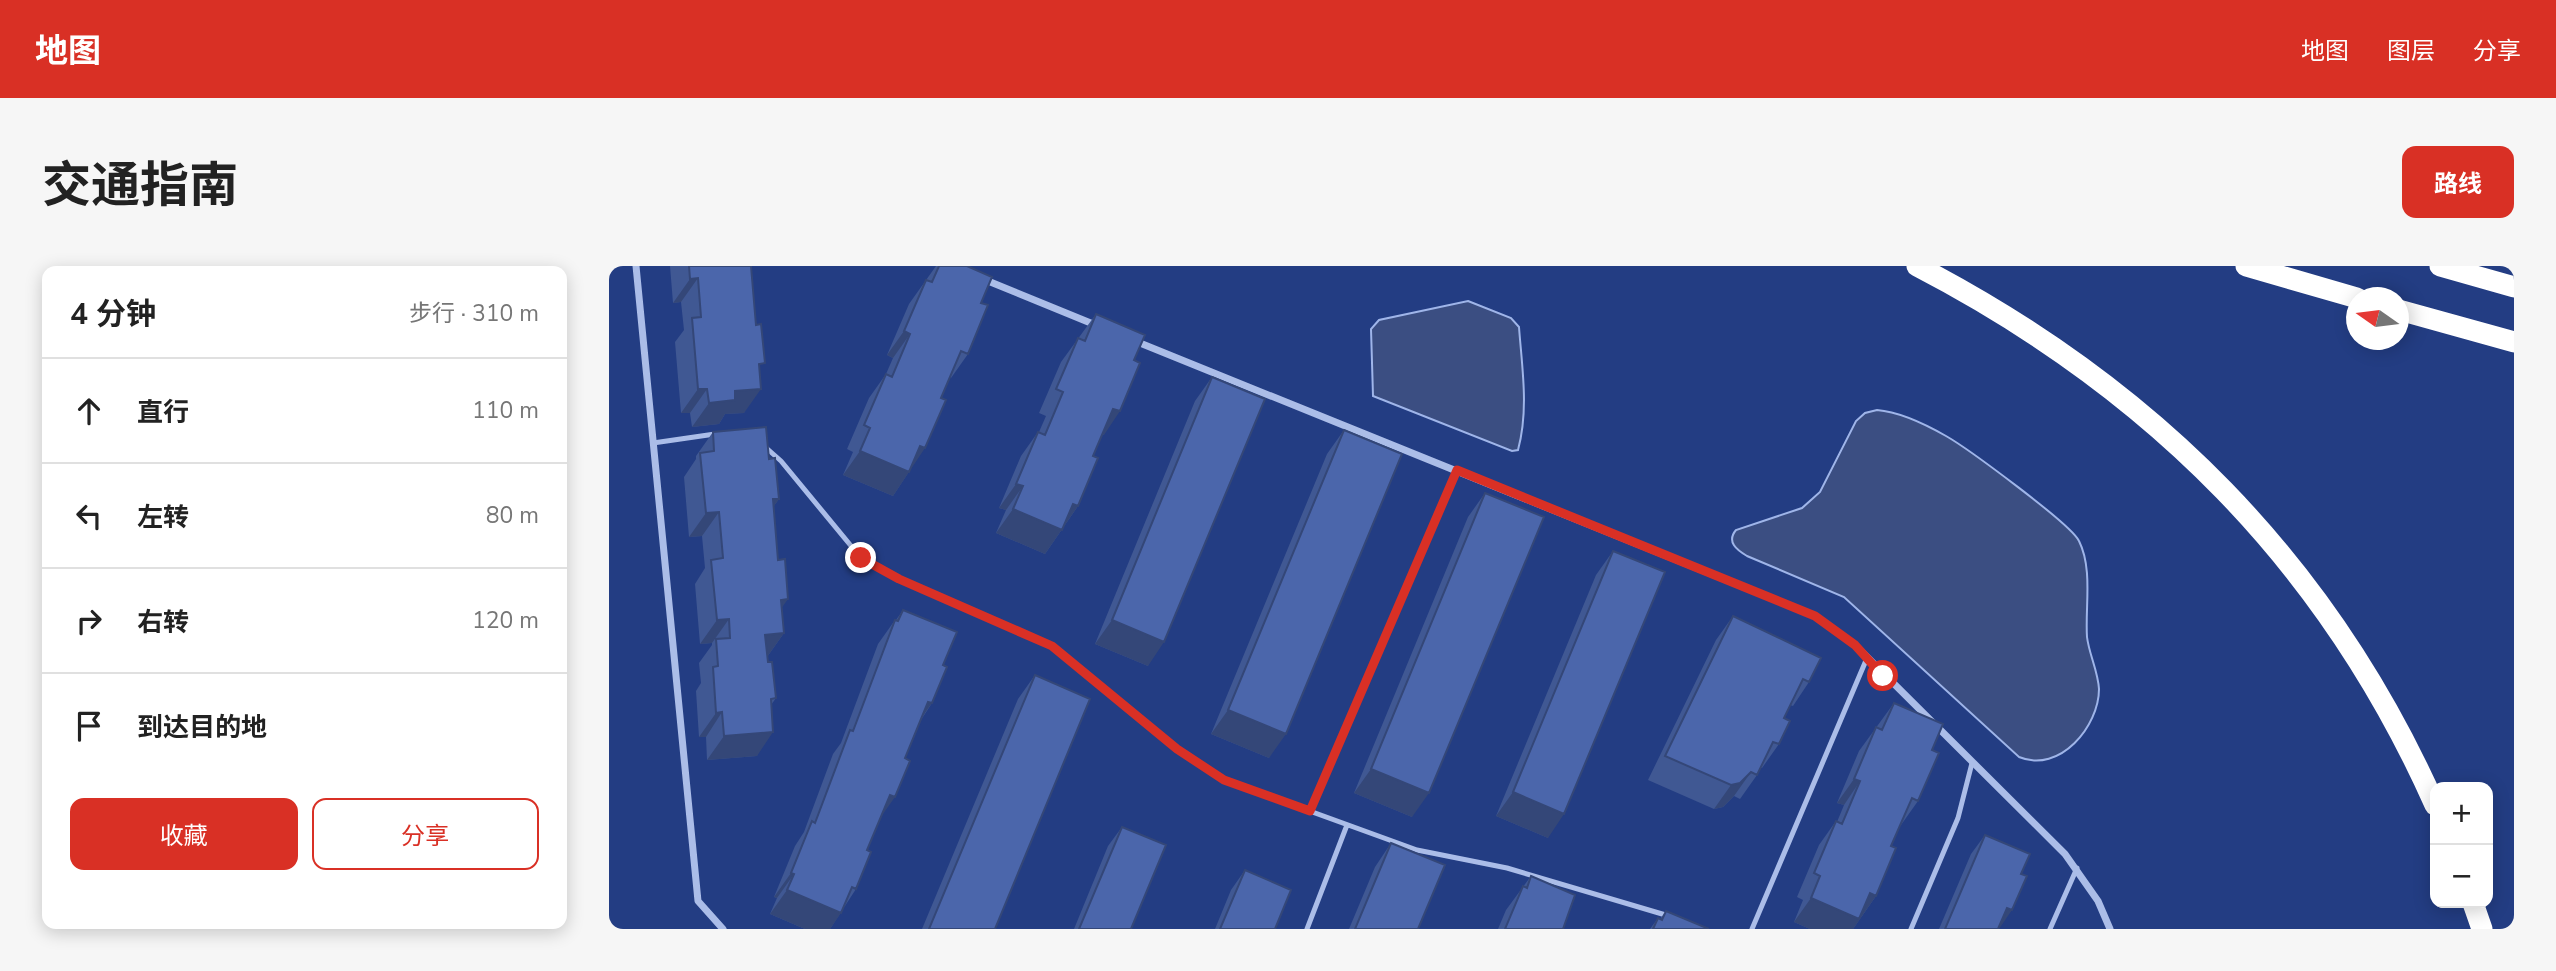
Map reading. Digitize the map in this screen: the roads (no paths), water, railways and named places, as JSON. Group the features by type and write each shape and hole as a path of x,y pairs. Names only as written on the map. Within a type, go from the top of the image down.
{"highway":[{"path":"1917,266 1972,295 2074,363 2182,450 2238,502 2300,575 2362,665 2397,725 2430,794"},
{"path":"2246,266 2346,295"},
{"path":"2439,266 2514,287"},
{"path":"2409,313 2514,342"},
{"path":"2475,908 2481,929"}],"street":[{"path":"636,266 698,901 723,929"},
{"path":"975,276 1102,327"},
{"path":"1127,337 1790,604 1838,631 2077,868 2098,901 2110,929"}],"lane":[{"path":"653,443 681,437 719,435"},
{"path":"756,439 781,461 861,558 899,579 1052,646 1177,749 1224,780 1417,850 1507,868 1681,919"},
{"path":"1310,811 1457,470"},
{"path":"1752,929 1867,658"},
{"path":"1912,929 1958,818 1972,763"},
{"path":"1307,929 1347,825"},
{"path":"2050,929 2077,868"}],"water":[{"path":"1468,301 1511,318 1519,327 1524,404 1518,450 1512,451 1373,396 1371,329 1379,320"},
{"path":"1877,410 1913,419 1957,443 2039,503 2079,541 2087,576 2087,637 2099,689 2092,718 2074,743 2062,753 2049,759 2019,757 1844,597 1747,556 1732,542 1736,530 1802,508 1820,492 1856,421 1865,413"}]}
